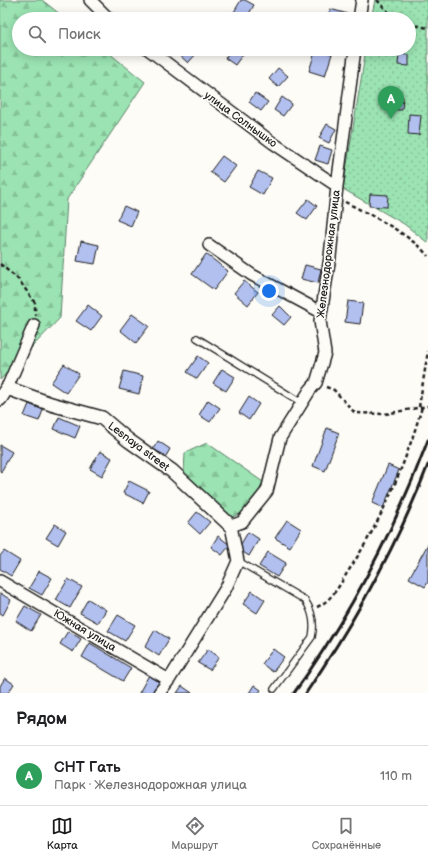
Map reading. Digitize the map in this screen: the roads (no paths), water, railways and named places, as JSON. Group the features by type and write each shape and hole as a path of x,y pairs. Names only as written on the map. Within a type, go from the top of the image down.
{"street":[{"path":"90,0 102,12"},
{"path":"360,12 362,0"},
{"name":"улица Солнышко","path":"157,56 273,143 336,186"},
{"name":"Железнодорожная улица","path":"231,526 242,522 267,491 280,438 316,383 325,353 320,322 330,257 336,186 354,56"},
{"path":"209,245 252,275 321,312"},
{"path":"4,394 34,325"},
{"name":"Lesnaya street","path":"4,394 50,404 102,418 128,440 172,471 231,526"},
{"path":"159,693 169,680 226,588 238,561 231,526"},
{"name":"Южная улица","path":"0,581 169,680"}],"lane":[{"path":"197,338 302,404"},
{"path":"238,561 305,600 311,609 314,628 312,637 274,689"}],"railway":[{"path":"294,693 334,633 370,571 401,507 428,440"},
{"path":"306,693 358,611 389,554 428,465"}],"place":[{"name":"СНТ Гать","path":"391,119"}]}
